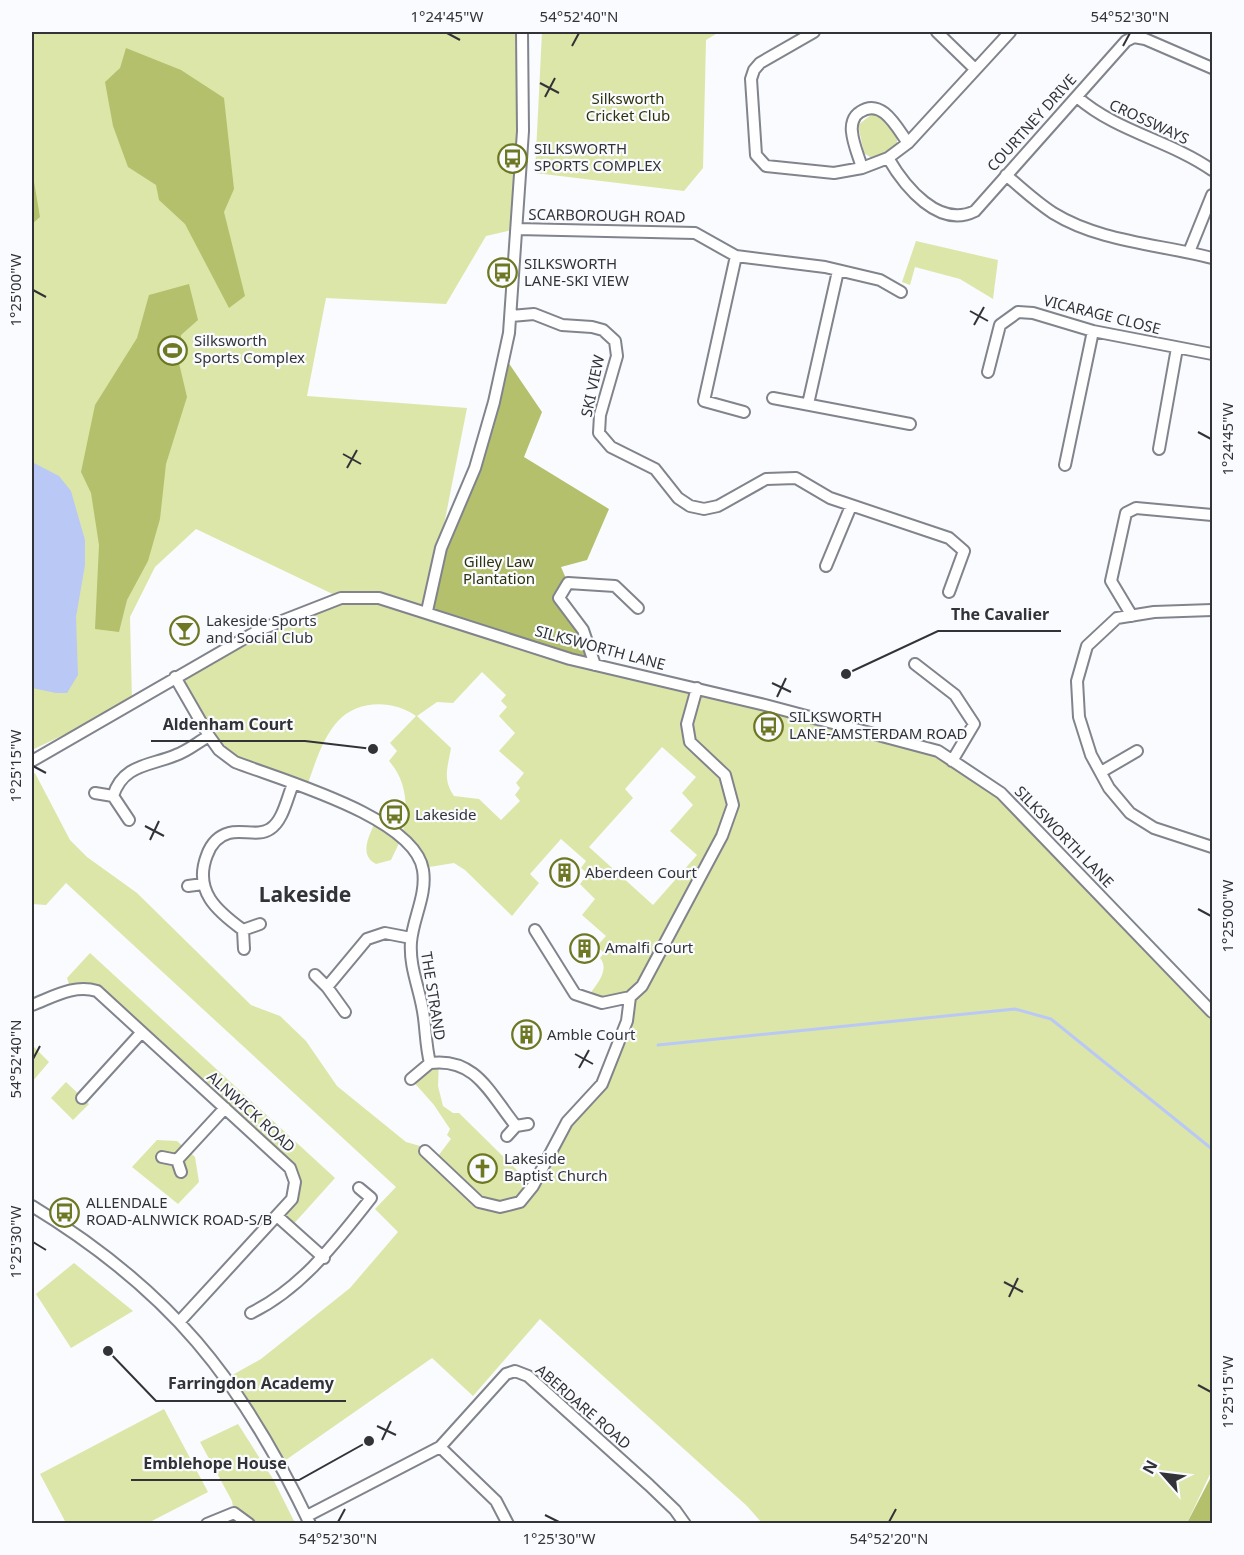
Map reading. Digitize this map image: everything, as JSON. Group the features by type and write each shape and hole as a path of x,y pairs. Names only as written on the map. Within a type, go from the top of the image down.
{"street":[{"path":"427,611 441,548 475,468 495,402 511,316 523,130 522,32"},
{"path":"814,32 760,63 754,70 751,79 756,155 766,166 834,173 862,168 888,158 908,142 1010,32"},
{"path":"936,32 975,69"},
{"name":"COURTNEY DRIVE","path":"888,158 903,183 914,195 954,218 975,211 1126,41 1134,37 1145,39 1212,68"},
{"name":"CROSSWAYS","path":"1077,97 1112,123 1212,170"},
{"path":"862,168 852,133 852,123 861,111 873,107 881,110 908,142"},
{"path":"1006,175 1053,213 1082,227 1113,238 1212,258"},
{"path":"1189,252 1212,195"},
{"name":"SCARBOROUGH ROAD","path":"517,229 695,233 736,256 825,267 880,280 901,292"},
{"path":"736,256 704,401 744,412"},
{"path":"808,404 838,271"},
{"name":"VICARAGE CLOSE","path":"988,372 1000,325 1018,312 1033,313 1094,331 1212,354"},
{"name":"SKI VIEW","path":"511,316 534,314 562,325 592,327 603,330 615,341 617,356 600,415 599,433 611,447 655,469 678,498 690,506 704,509 718,506 766,479 796,478 830,498 949,538 964,551 950,592"},
{"path":"1065,465 1094,331"},
{"path":"1159,449 1177,348"},
{"path":"773,398 910,424"},
{"path":"826,566 851,506"},
{"path":"1132,615 1111,581 1126,513 1136,508 1212,515"},
{"path":"595,665 583,630 559,598 567,583 615,586 638,608"},
{"name":"SILKSWORTH LANE","path":"32,761 259,630 341,598 379,598 427,611 595,665 697,688 938,752 1001,793 1212,1012"},
{"path":"1212,610 1182,609 1117,618 1087,646 1077,681 1079,717 1091,755 1109,788 1130,813 1154,828 1212,847"},
{"path":"915,664 955,695 974,724 952,760"},
{"path":"175,677 219,750 235,762 293,784 278,821 272,829 260,833 231,832 216,840 206,857 203,884 214,907 243,930 244,949"},
{"path":"535,930 575,994 602,1003 630,997 642,986 722,837 733,805 725,776 690,742 687,724 697,688"},
{"path":"113,796 116,785 131,770 179,754 209,736"},
{"path":"1101,772 1137,751"},
{"name":"THE STRAND","path":"293,784 377,818 391,827 414,848 423,868 424,879 420,908 411,938 410,963 424,1018 424,1041 430,1063 454,1062 466,1067 516,1126"},
{"path":"95,792 113,796 129,820"},
{"path":"188,886 203,884"},
{"path":"243,930 260,924"},
{"path":"327,987 367,939 385,933 411,938"},
{"path":"315,975 345,1012"},
{"name":"ALNWICK ROAD","path":"32,1005 85,987 97,991 290,1168 295,1182 292,1199 180,1321"},
{"path":"425,1151 479,1202 500,1207 520,1202 533,1186 567,1122 602,1084 627,1021 630,997"},
{"path":"82,1098 141,1033"},
{"path":"411,1079 430,1063"},
{"path":"177,1160 225,1108"},
{"path":"507,1136 516,1126 528,1124"},
{"path":"162,1156 177,1160"},
{"path":"177,1160 181,1172"},
{"path":"251,1313 273,1302 324,1258 371,1198 359,1188"},
{"path":"32,1206 117,1264 180,1321 227,1378 244,1404 308,1520"},
{"path":"277,1216 324,1258"},
{"name":"ABERDARE ROAD","path":"308,1520 440,1448 506,1374 515,1371 528,1376 649,1485 675,1510 685,1524"},
{"path":"440,1448 496,1501 508,1524"},
{"path":"207,1524 234,1513 249,1524"}],"green space":[{"path":"32,32 516,32 524,103 517,229 486,236 446,304 326,298 307,396 467,408 427,611 570,659 938,751 1001,793 1212,1012 1212,1185 1210,1185 1212,1470 1187,1523 762,1523 747,1506 540,1319 473,1396 432,1358 280,1464 227,1378 261,1359 350,1288 398,1232 375,1209 396,1187 66,883 46,905 32,904 32,775 35,773 70,840 87,857 137,893 251,1005 280,1016 306,1041 337,1086 406,1142 420,1146 435,1160 451,1139 447,1135 450,1129 434,1105 411,1079 439,1062 438,1086 443,1106 453,1113 459,1113 532,1185 567,1122 602,1084 641,987 630,997 587,998 603,973 603,963 600,958 604,953 597,946 606,936 582,915 595,899 580,884 588,874 581,868 586,861 561,839 530,874 539,883 512,916 465,870 454,863 423,868 402,837 391,860 376,864 370,860 367,855 367,843 377,818 402,835 405,796 400,777 389,761 397,751 390,743 416,716 397,707 376,704 346,714 327,736 306,789 219,750 175,677 259,630 341,598 196,529 155,567 130,617 132,702 32,750","holes":["482,672 506,695 501,701 507,707 499,716 515,733 499,751 524,773 516,783 520,788 515,795 520,801 501,820 479,799 454,796 447,778 451,748 417,716 437,702 453,703","662,747 696,777 682,793 693,805 670,831 697,855 653,905 589,847 633,798 625,789"]},
{"name":"Silksworth Cricket Club","path":"542,32 719,32 706,40 703,168 684,191 535,173"},
{"path":"126,48 181,70 224,98 234,189 224,212 245,296 229,308 185,224 159,200 156,185 128,167 113,126 105,82 120,68"},
{"path":"877,113 897,136 897,145 890,152 873,159 864,153 858,125"},
{"path":"32,170 40,217 32,224"},
{"path":"916,241 998,260 993,299 960,279 915,267 910,285 902,282"},
{"path":"189,284 198,320 181,335 179,363 187,397 166,464 160,519 148,561 127,600 119,632 95,629 99,545 91,493 81,472 95,405 137,338 149,295"},
{"name":"Gilley Law Plantation","path":"504,356 542,412 524,457 609,509 587,560 561,567 568,583 559,598 583,630 595,665 427,611 441,548 475,467"},
{"path":"90,953 335,1178 290,1228 277,1216 292,1199 290,1168 97,991 71,990 67,978"},
{"path":"32,1045 49,1062 32,1082"},
{"path":"66,1082 89,1104 73,1120 51,1098"},
{"path":"157,1140 177,1141 195,1157 199,1182 178,1204 132,1167"},
{"path":"74,1263 133,1311 71,1348 36,1294"},
{"path":"164,1409 208,1492 148,1523 66,1523 40,1474"},
{"path":"238,1424 273,1479 295,1523 249,1523 234,1513 232,1501 200,1442"},
{"path":"1212,1475 1212,1523 1187,1523"}],"water":[{"path":"32,462 59,476 71,491 85,540 85,565 76,617 78,675 67,693 32,688"}],"waterway":[{"path":"658,1045 1015,1009 1051,1019 1212,1149"}],"place":[{"name":"SILKSWORTH SPORTS COMPLEX","path":"513,158"},
{"name":"SILKSWORTH LANE-SKI VIEW","path":"503,273"},
{"name":"Silksworth Sports Complex","path":"173,350"},
{"name":"Lakeside Sports and Social Club","path":"185,630"},
{"name":"The Cavalier","path":"846,674"},
{"name":"SILKSWORTH LANE-AMSTERDAM ROAD","path":"768,726"},
{"name":"Aldenham Court","path":"373,749"},
{"name":"Lakeside","path":"394,815"},
{"name":"Aberdeen Court","path":"564,873"},
{"name":"Amalfi Court","path":"584,948"},
{"name":"Amble Court","path":"526,1035"},
{"name":"Lakeside Baptist Church","path":"483,1168"},
{"name":"ALLENDALE ROAD-ALNWICK ROAD-S/B","path":"65,1212"},
{"name":"Farringdon Academy","path":"108,1351"},
{"name":"Emblehope House","path":"369,1441"}],"district":[{"name":"Lakeside","path":"305,895"}]}
